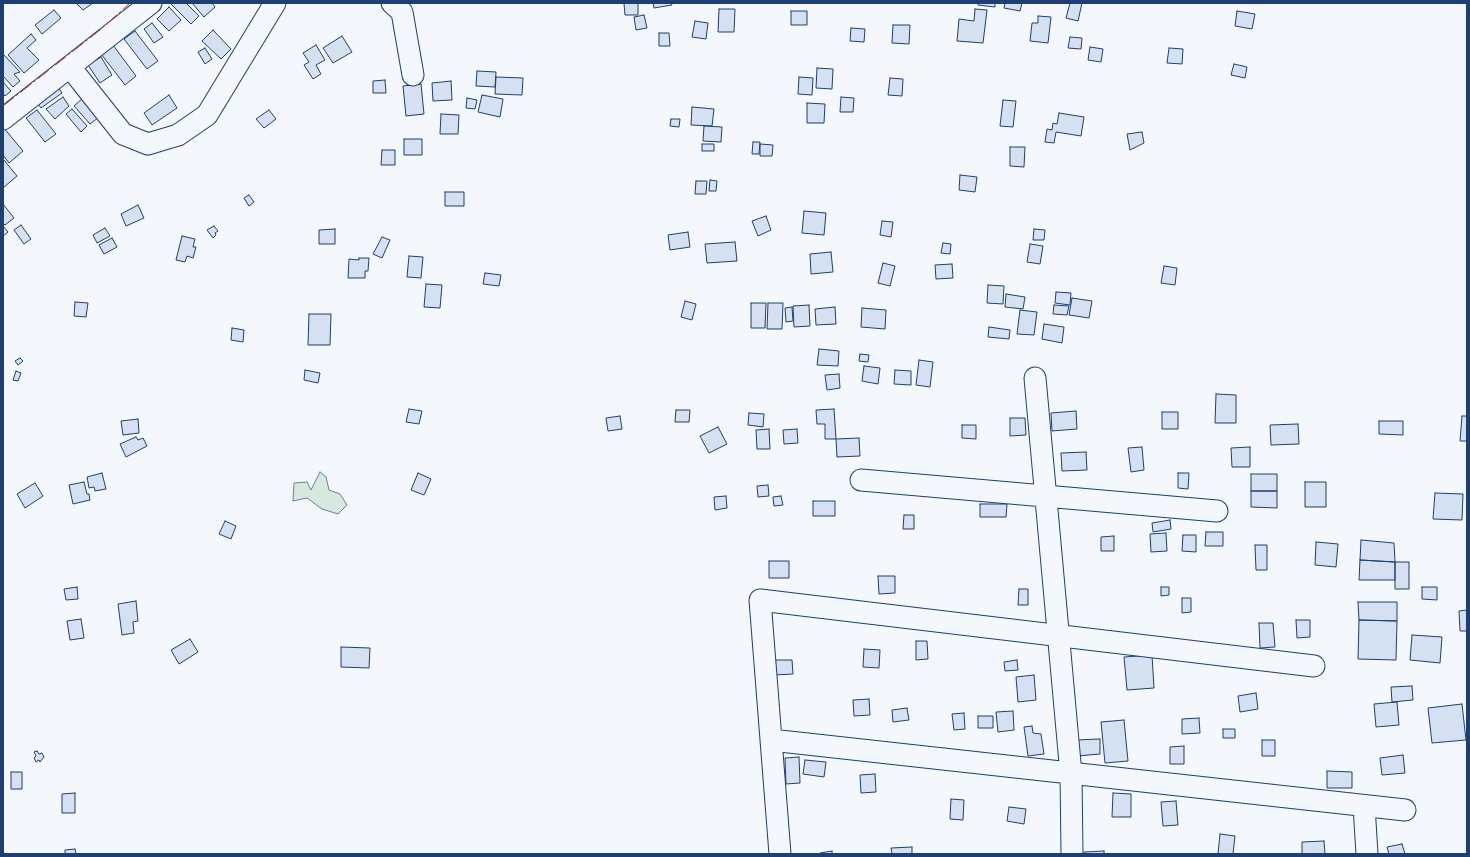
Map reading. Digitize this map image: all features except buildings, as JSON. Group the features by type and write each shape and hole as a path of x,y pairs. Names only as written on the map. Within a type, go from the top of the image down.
{"street":[{"path":"3,119 151,3"},
{"path":"70,67 123,134 148,144 178,135 207,115 275,3"},
{"path":"392,3 402,12 413,75"},
{"path":"1035,378 1071,774 1072,854"},
{"path":"862,480 1217,511"},
{"path":"780,854 760,600 1314,666"},
{"path":"771,740 1405,810"},
{"path":"1364,806 1367,854"}],"shaded area":[{"path":"320,472 326,477 329,490 340,494 347,505 338,514 322,509 307,498 293,501 294,483 307,482 311,490"}],"power":[{"path":"3,106 100,30 130,3"}]}
